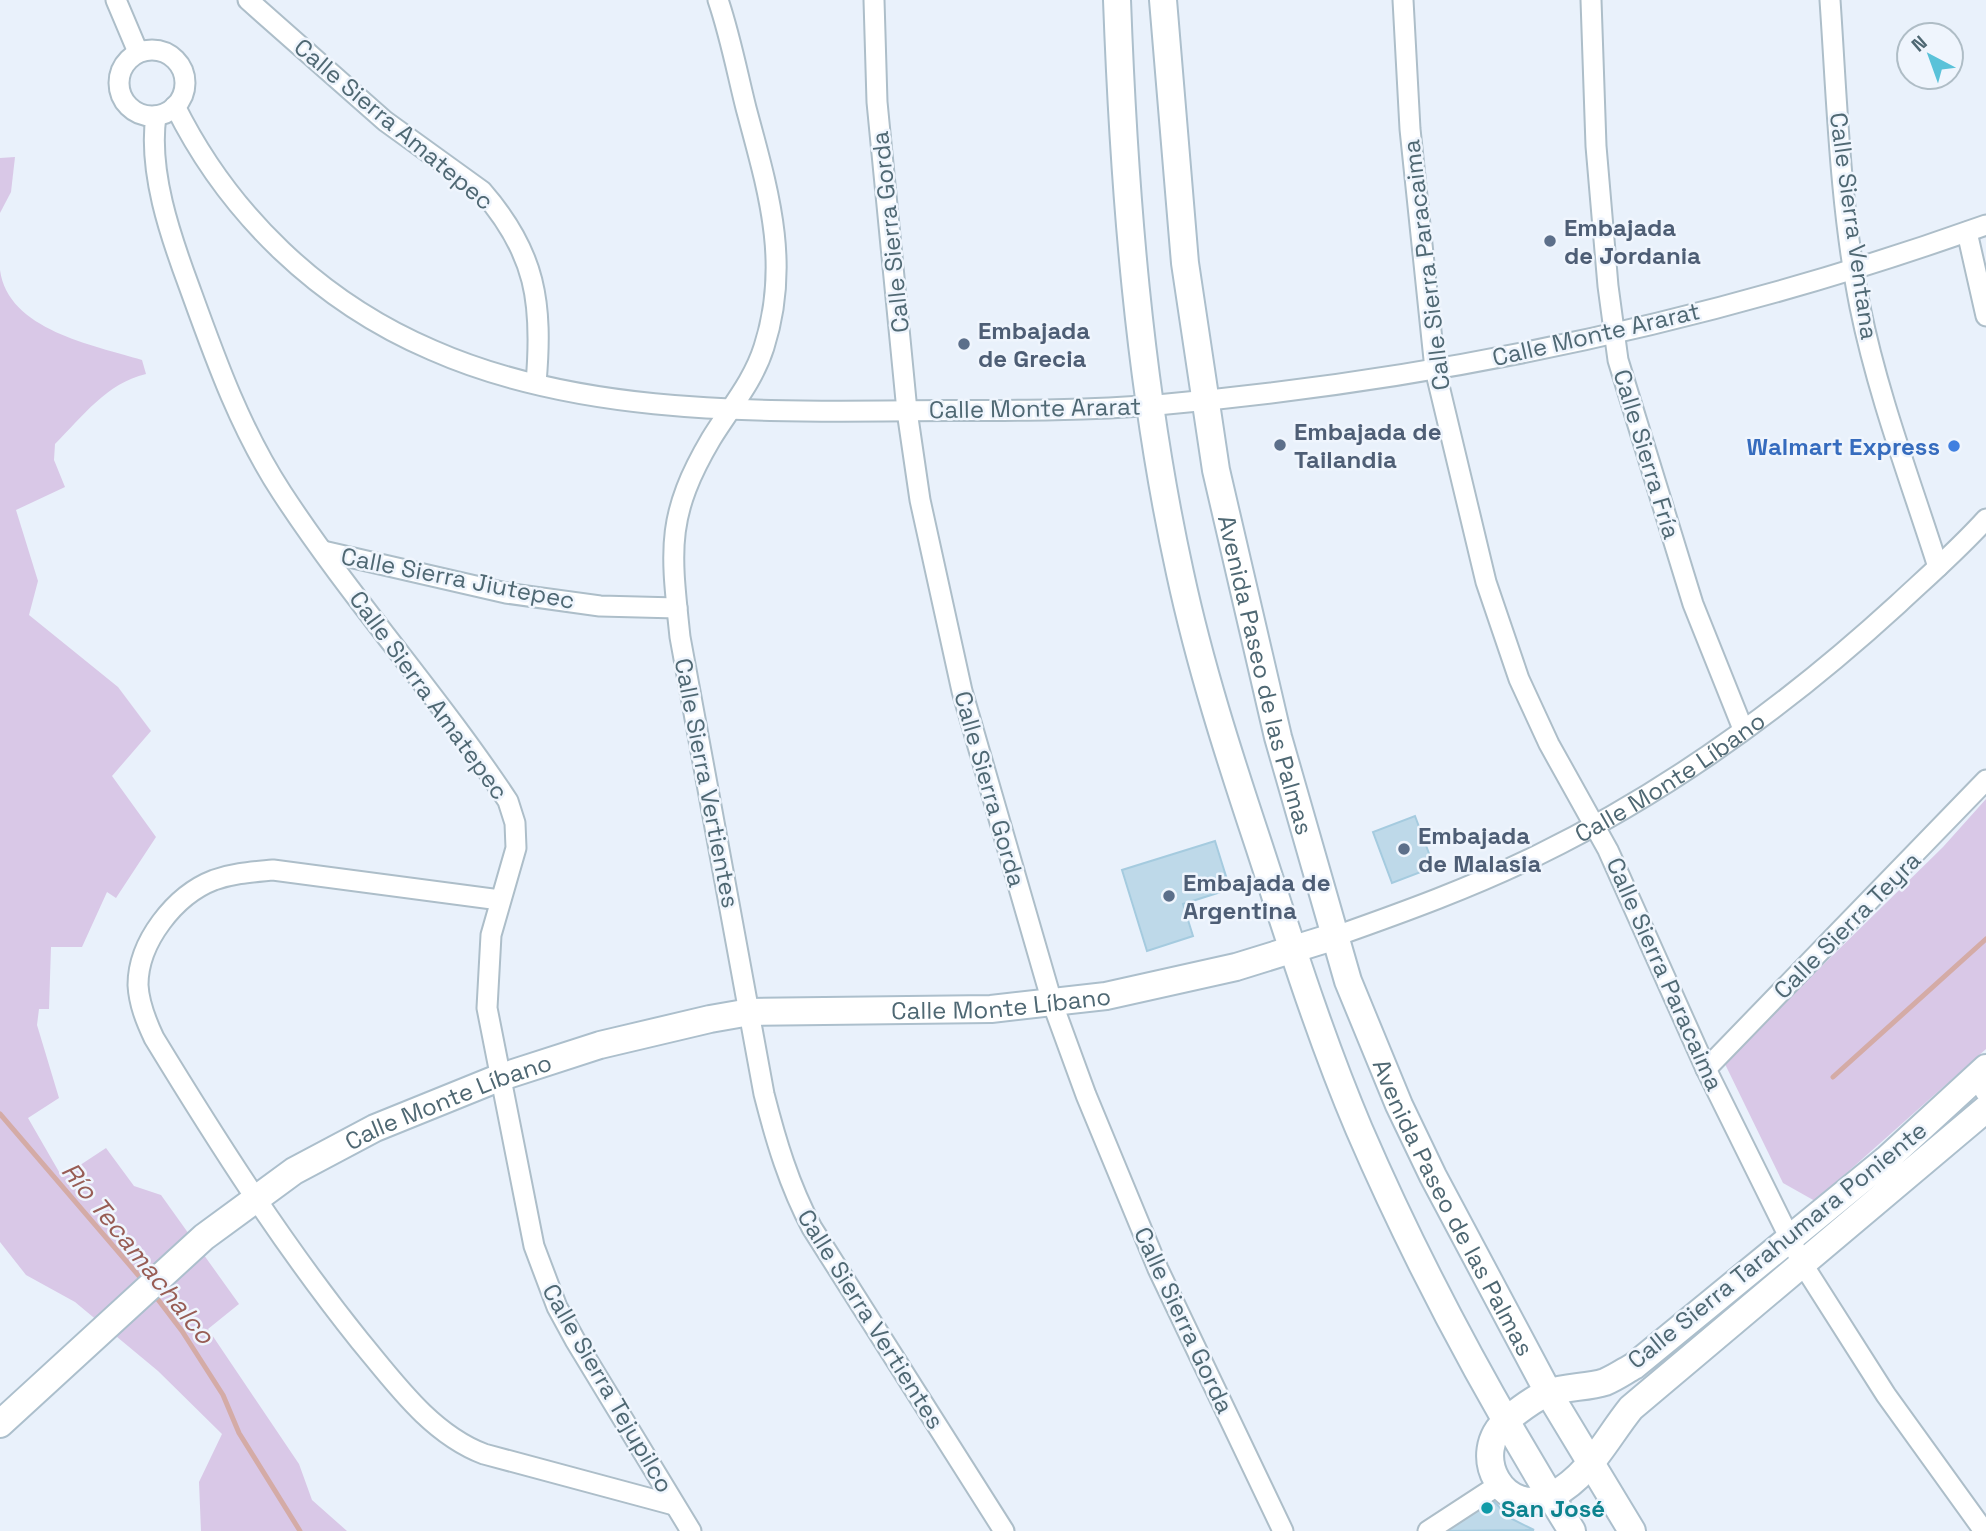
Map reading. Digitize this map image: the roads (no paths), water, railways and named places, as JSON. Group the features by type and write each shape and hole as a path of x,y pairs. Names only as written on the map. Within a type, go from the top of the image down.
{"main road":[{"name":"Avenida Paseo de las Palmas","path":"1117,0 1131,225 1151,405 1180,573 1225,741 1293,951 1360,1130 1391,1198 1506,1420 1572,1531"},
{"name":"Avenida Paseo de las Palmas","path":"1163,0 1185,263 1216,470 1278,737 1348,981 1399,1105 1433,1176 1548,1392 1632,1531"},
{"name":"Calle Monte Líbano","path":"0,1424 204,1237 256,1202 294,1171 328,1151 501,1077 600,1045 710,1018 750,1012 991,1009 1106,996 1236,967 1336,936"},
{"name":"Calle Sierra Tarahumara Poniente","path":"1500,1484 1491,1470 1489,1452 1494,1436 1506,1420 1548,1392 1606,1382 1634,1366 1983,1080"},
{"name":"Calle Sierra Tarahumara Poniente","path":"1551,1496 1591,1465 1631,1408 1986,1109"},
{"path":"1500,1484 1513,1496 1529,1501 1551,1496"}],"street":[{"path":"116,0 138,52"},
{"name":"Calle Sierra Amatepec","path":"248,0 354,95 481,191 498,210 530,265 537,295 540,334 536,383"},
{"name":"Calle Sierra Vertientes","path":"718,0 767,187 779,273 773,314 764,348 753,375 712,437 689,480 672,540 677,608 767,1106 793,1192 812,1228 1004,1531"},
{"name":"Calle Sierra Gorda","path":"874,0 877,102 907,411 920,500 962,691 1052,1002 1086,1095 1153,1257 1283,1531"},
{"name":"Calle Sierra Paracaima","path":"1403,0 1410,129 1435,369 1486,582 1519,679 1549,744 1594,824 1706,1069 1802,1264 1886,1395 1984,1531"},
{"name":"Calle Sierra Fría","path":"1591,0 1597,146 1614,335 1628,391 1693,604 1743,729"},
{"name":"Calle Sierra Ventana","path":"1830,0 1839,136 1854,270 1869,346 1938,567"},
{"path":"150,49 164,51 183,69 183,95 176,106 156,116 136,112 121,97 119,76 122,66 138,52 150,49"},
{"name":"Calle Monte Ararat","path":"176,106 189,134 259,230 330,291 400,335 435,352 574,392 732,410 907,411 1151,405 1435,369 1614,335 1854,270 1986,225"},
{"name":"Calle Sierra Amatepec","path":"156,116 159,179 168,220 222,378 241,421 269,471 323,551 508,801 515,823 516,848 500,900 487,972 487,1008 501,1077"},
{"path":"1967,232 1986,316"},
{"name":"Calle Monte Líbano","path":"1336,936 1489,877 1594,824 1743,729 1816,675 1938,567 1986,519"},
{"name":"Calle Sierra Jiutepec","path":"323,551 506,593 600,606 677,608"},
{"name":"Calle Sierra Teyra","path":"1706,1069 1986,780"},
{"path":"500,900 273,870 241,872 212,881 186,897 166,917 152,937 141,962 138,986 144,1015 154,1038 256,1202 304,1271 392,1379 457,1444 484,1454 674,1506"},
{"name":"Calle Sierra Tejupilco","path":"501,1077 528,1221 545,1279 575,1340 691,1531"},
{"path":"1428,1531 1500,1484"}],"waterway":[{"path":"1833,1077 1986,939"},
{"name":"Río Tecamachalco","path":"0,1114 145,1283"},
{"name":"Río Tecamachalco","path":"153,1293 182,1331 223,1395 239,1433 300,1531"}],"place":[{"name":"Embajada de Jordania","path":"1550,241"},
{"name":"Embajada de Grecia","path":"964,344"},
{"name":"Embajada de Tailandia","path":"1280,445"},
{"name":"Walmart Express","path":"1954,446"},
{"name":"Embajada de Malasia","path":"1404,849"},
{"name":"Embajada de Argentina","path":"1169,896"},
{"name":"San José","path":"1487,1508"}]}
